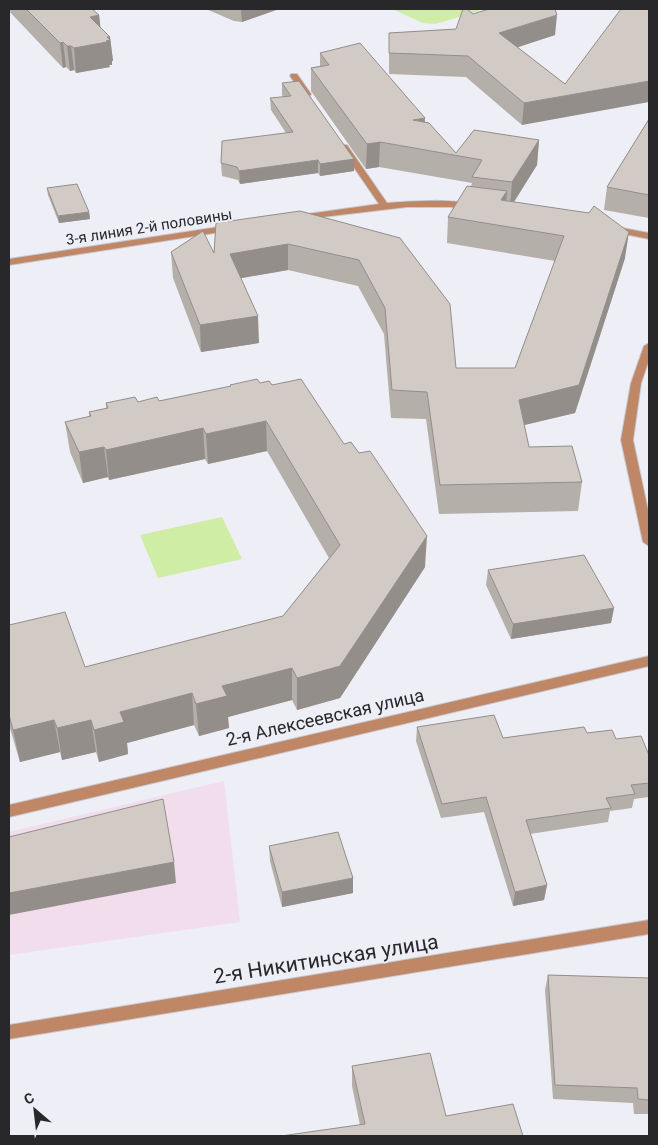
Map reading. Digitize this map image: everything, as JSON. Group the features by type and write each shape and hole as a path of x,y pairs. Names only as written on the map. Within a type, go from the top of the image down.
{"street":[{"path":"294,76 311,100"},
{"path":"339,140 384,205"},
{"path":"292,219 384,205 445,203 482,209"},
{"name":"3-я линия 2-й половины","path":"9,262 244,226"},
{"path":"604,228 649,236"},
{"path":"649,346 636,382 626,440 649,542"},
{"name":"2-я Алексеевская улица","path":"9,811 649,661"},
{"name":"2-я Никитинская улица","path":"9,1032 649,927"},
{"path":"630,930 649,936"}],"shaded area":[{"path":"224,781 240,922 9,955 9,832"}],"green space":[{"path":"392,9 479,9 479,11 435,24 423,23"},
{"path":"222,517 242,559 158,578 140,535"}],"building":[{"path":"26,9 92,9 99,15 90,17 110,37 107,37 110,40 74,48 67,46 63,42 60,43"},
{"path":"463,9 467,9 473,14 489,9 555,9 557,15 499,33 565,84 621,9 649,9 649,81 524,103 468,56 389,53 389,33 456,29"},
{"path":"360,43 425,118 413,120 429,123 456,153 474,130 539,140 512,182 472,177 482,160 380,142 367,144 311,68 329,65 320,53"},
{"path":"299,81 354,159 320,164 318,160 239,171 237,167 221,163 222,141 293,132 270,98 291,96 282,83"},
{"path":"649,119 649,195 607,187"},
{"path":"77,184 89,212 58,216 47,188"},
{"path":"467,186 507,191 501,200 589,213 594,206 629,232 579,385 519,400 529,447 572,446 582,482 440,485 427,392 392,390 385,308 359,260 288,244 230,254 258,316 200,325 171,252 203,231 214,253 216,223 300,211 400,238 450,304 456,368 515,368 564,236 448,217"},
{"path":"257,379 260,383 269,381 272,385 301,379 344,444 351,442 359,453 370,451 427,536 340,666 297,678 292,668 222,686 227,696 196,704 192,693 120,712 124,722 94,730 91,720 57,728 54,720 13,730 9,715 9,625 65,612 85,667 283,616 340,545 266,421 206,434 203,428 106,450 104,447 79,452 65,422 91,416 89,412 108,408 106,403 135,397 138,402 157,397 159,401"},
{"path":"584,555 614,608 513,624 488,570"},
{"path":"494,715 503,738 584,727 587,733 612,730 616,739 641,736 649,755 649,783 631,785 635,794 606,798 611,808 526,820 547,885 515,892 486,797 442,804 417,727"},
{"path":"163,799 174,862 9,893 9,837"},
{"path":"338,832 353,878 282,892 269,846"},
{"path":"548,975 649,978 649,1100 638,1099 637,1088 555,1085"},
{"path":"430,1053 446,1116 513,1104 523,1136 281,1136 365,1124 352,1066"}]}
